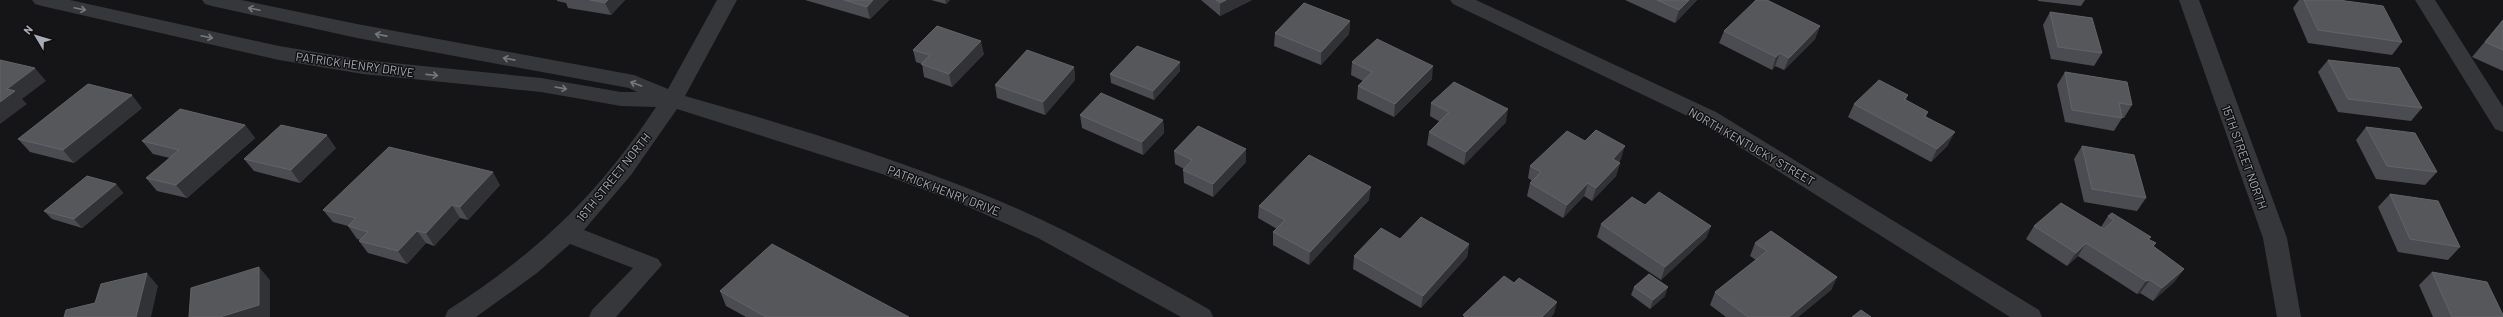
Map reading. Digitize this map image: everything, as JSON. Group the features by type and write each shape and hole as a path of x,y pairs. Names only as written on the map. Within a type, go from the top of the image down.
{"street":[{"name":"PATRICK HENRY DRIVE","path":"212,0 358,31 634,82 672,100 723,114 890,168 968,197 1046,232 1139,281 1201,317"},
{"name":"16TH STREET NORTH","path":"457,317 488,297 567,233 633,156 672,100 727,0"},
{"name":"NORTH KENTUCKY STREET","path":"1460,0 1708,118 2030,317"},
{"name":"15TH STREET NORTH","path":"2189,0 2274,238 2289,317"},
{"path":"2425,0 2503,124"},
{"name":"PATRICK HENRY DRIVE","path":"52,1 279,53 363,67 541,85 621,99 672,100"},
{"path":"567,233 650,265 601,317"}],"building":[{"path":"590,0 608,0 605,3"},
{"path":"844,0 873,0 867,7"},
{"path":"1216,0 1226,0 1220,3"},
{"path":"1657,0 1689,0 1679,10"},
{"path":"1756,0 1767,0 1820,26 1789,58 1780,53 1776,57 1724,31"},
{"path":"2304,0 2338,0 2383,6 2402,42 2318,30"},
{"path":"1304,3 1350,21 1321,52 1275,33"},
{"path":"2050,12 2092,18 2102,53 2058,47"},
{"path":"2503,20 2503,50 2485,42"},
{"path":"937,26 981,41 949,74 921,64 930,55 913,50"},
{"path":"1377,39 1433,66 1395,104 1358,86 1372,72 1352,62"},
{"path":"1137,46 1180,62 1153,91 1110,74"},
{"path":"1027,50 1074,67 1043,102 995,85"},
{"path":"0,60 35,68 7,89 15,91 0,102"},
{"path":"2328,60 2399,68 2422,108 2348,99"},
{"path":"2065,72 2127,82 2132,105 2119,103 2122,118 2072,110"},
{"path":"1879,80 1908,95 1904,99 1928,112 1924,116 1955,132 1937,149 1854,104"},
{"path":"1454,82 1508,109 1466,152 1429,132 1449,112 1431,103"},
{"path":"88,84 132,95 63,150 18,139"},
{"path":"1101,93 1163,120 1142,142 1080,115"},
{"path":"180,109 245,125 176,185 146,178 179,150 142,141"},
{"path":"281,125 327,135 291,170 244,159"},
{"path":"1198,126 1246,149 1213,184 1183,170 1192,160 1174,151"},
{"path":"2366,127 2415,133 2437,172 2387,166"},
{"path":"1596,130 1625,146 1613,159 1620,163 1596,188 1588,183 1567,205 1530,183 1541,172 1530,166 1567,131 1585,141"},
{"path":"2082,146 2134,155 2146,198 2092,189"},
{"path":"389,147 493,172 460,207 452,205 426,233 417,231 398,251 359,241 368,232 348,226 356,218 323,210"},
{"path":"1309,155 1371,187 1310,252 1273,232 1285,220 1259,206"},
{"path":"87,176 116,184 74,219 44,211"},
{"path":"1659,192 1711,226 1665,267 1601,224 1632,197 1645,205"},
{"path":"2390,194 2438,201 2460,247 2410,239"},
{"path":"2061,203 2104,229 2114,220 2108,216 2112,213 2151,237 2148,239 2156,243 2153,246 2184,269 2162,288 2150,280 2146,281 2086,243 2076,253 2034,226"},
{"path":"1421,217 1469,244 1423,296 1354,256 1381,228 1400,239"},
{"path":"1771,231 1837,277 1789,317 1748,317 1715,292 1767,251 1755,243"},
{"path":"772,244 909,317 766,317 720,291"},
{"path":"259,267 259,305 220,317 189,317 191,288"},
{"path":"2432,272 2487,282 2503,317 2452,317"},
{"path":"147,273 136,317 64,317 66,310 95,303 101,284"},
{"path":"1649,274 1668,287 1653,300 1634,287"},
{"path":"1504,276 1514,283 1519,278 1557,302 1542,317 1465,317 1463,315"},
{"path":"1861,310 1871,317 1852,317"}]}
